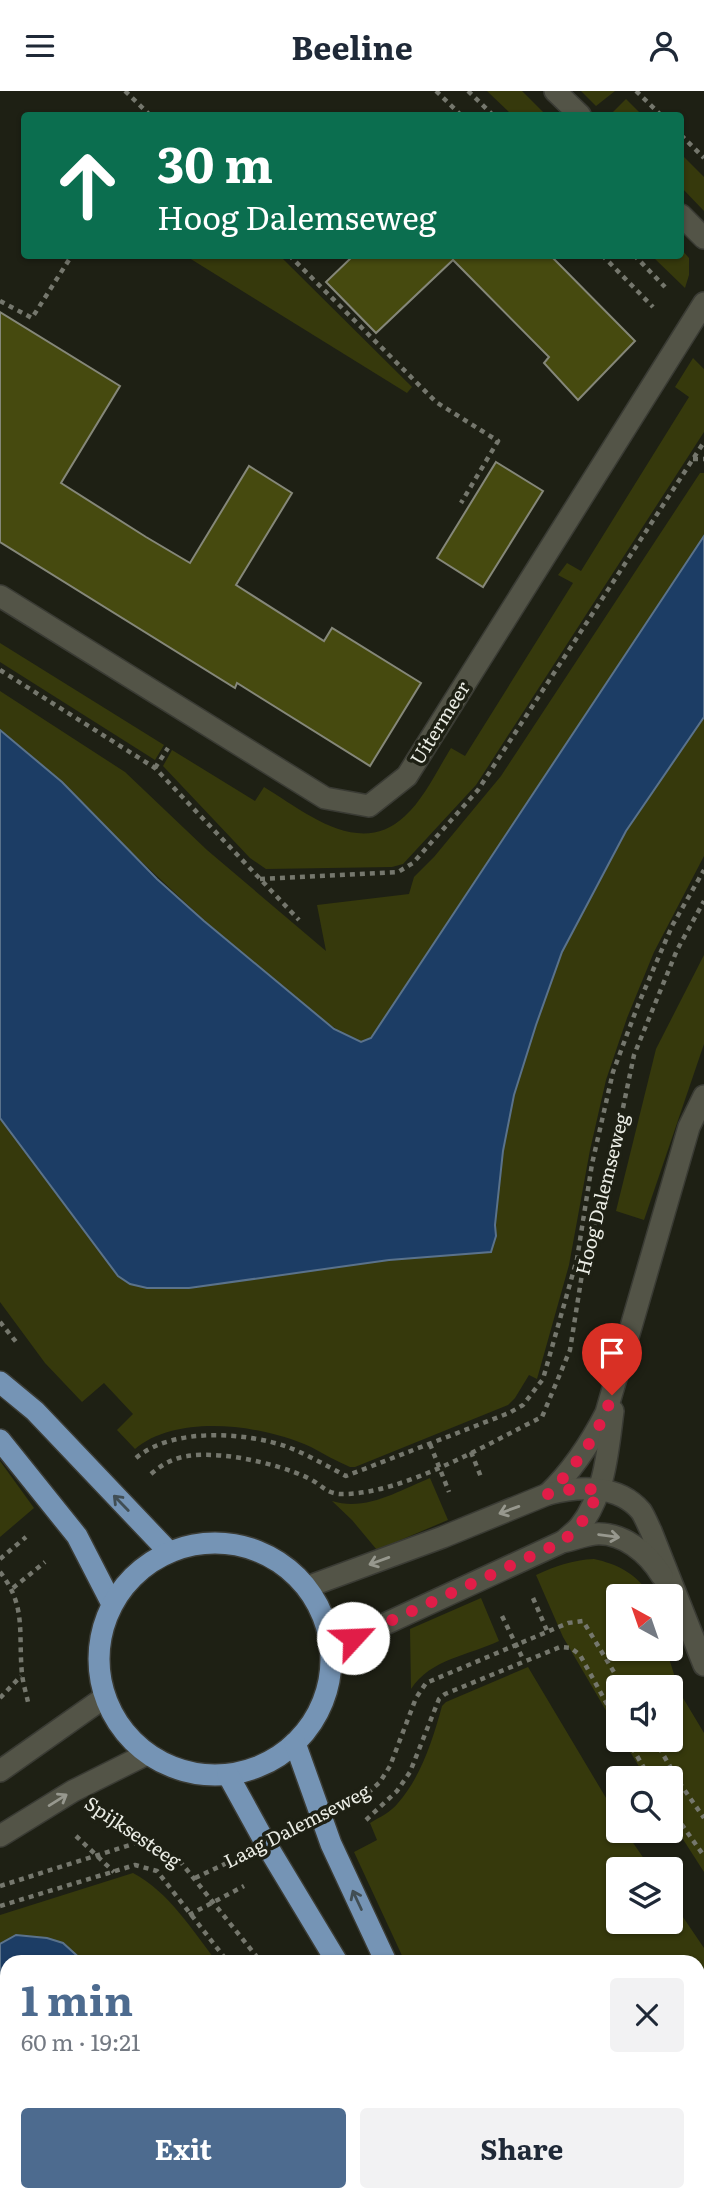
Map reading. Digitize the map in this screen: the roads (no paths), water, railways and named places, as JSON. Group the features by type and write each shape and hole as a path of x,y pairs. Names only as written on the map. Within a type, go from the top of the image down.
{"main road":[{"path":"0,1382 35,1411 169,1552"},
{"path":"0,1440 77,1536 112,1604"},
{"path":"218,1543 244,1546 267,1555 289,1569 307,1587 327,1627 331,1649 330,1675 324,1700 312,1723 295,1743 275,1758 252,1769 228,1775 199,1774 171,1768 146,1754 132,1742 121,1728 105,1697 99,1674 98,1650 102,1626 112,1604 127,1582 146,1565 169,1552 194,1545 218,1543"},
{"path":"295,1743 331,1844 383,1955"},
{"path":"228,1775 333,1955"}],"street":[{"path":"555,91 577,112"},
{"path":"684,218 704,238"},
{"name":"Uitermeer","path":"0,597 325,798 369,806 407,776 704,303"},
{"path":"548,1494 575,1465 606,1413 690,1128 704,1096"},
{"path":"562,1542 580,1526 593,1505 606,1464 623,1357"},
{"path":"307,1587 443,1537 548,1494 562,1490 598,1489 627,1499 640,1511 651,1531 671,1584"},
{"path":"331,1649 562,1542 594,1534 620,1536 647,1556 668,1584"},
{"path":"683,1613 704,1665"},
{"path":"0,1771 105,1697"},
{"path":"0,1836 73,1791 146,1754"}],"water":[{"path":"704,536 704,717 626,831 562,952 514,1095 503,1151 496,1236 491,1252 389,1260 189,1288 147,1288 130,1284 118,1276 0,1118 0,730 62,782 157,879 204,921 334,1029 361,1042 371,1038"},
{"path":"16,1935 47,1938 63,1943 76,1955 0,1955 0,1944"}]}
